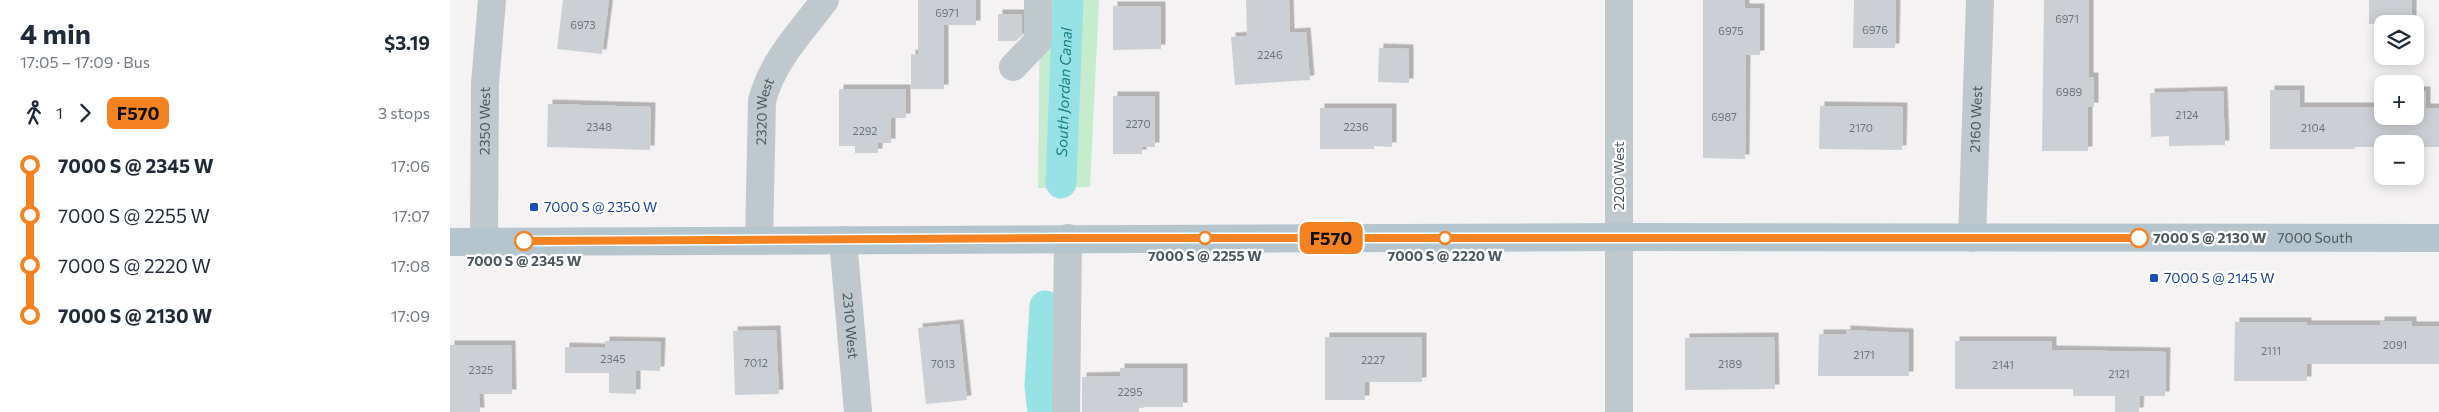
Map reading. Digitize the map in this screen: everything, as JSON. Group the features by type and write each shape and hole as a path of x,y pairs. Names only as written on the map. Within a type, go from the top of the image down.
{"main road":[{"name":"7000 South","path":"450,242 1068,238 2439,238"}],"street":[{"name":"2350 West","path":"484,241 485,84 492,0"},
{"name":"2320 West","path":"759,241 762,101 766,81 776,63 825,0"},
{"path":"1013,67 1038,41 1038,0"},
{"name":"2200 West","path":"1619,0 1619,412"},
{"name":"2160 West","path":"1972,238 1980,0"},
{"path":"1066,412 1068,238"},
{"name":"2310 West","path":"843,240 858,412"}],"green space":[{"path":"1040,0 1099,0 1090,187 1038,188"}],"building":[{"path":"563,0 609,0 602,54 557,49"},
{"path":"918,0 976,0 976,25 944,25 944,89 911,89 911,54 918,55"},
{"path":"1246,0 1289,0 1290,33 1306,32 1310,80 1235,85 1231,37 1247,36"},
{"path":"1703,0 1745,0 1745,8 1760,8 1760,55 1746,55 1745,159 1703,158"},
{"path":"1854,0 1896,0 1895,48 1853,48"},
{"path":"2044,0 2089,0 2089,77 2094,77 2094,107 2088,107 2088,151 2042,151"},
{"path":"2369,0 2412,0 2412,15 2374,15 2374,24 2369,24"},
{"path":"1113,6 1161,6 1161,49 1113,50"},
{"path":"998,14 1022,14 1022,35 1016,41 998,41"},
{"path":"1379,48 1409,49 1409,83 1378,82"},
{"path":"839,89 906,89 906,118 891,118 891,143 878,143 878,153 855,153 855,146 839,146"},
{"path":"2270,90 2300,90 2300,107 2374,107 2374,125 2424,125 2424,91 2426,91 2426,108 2439,108 2439,147 2424,147 2424,135 2374,135 2374,147 2355,147 2355,149 2270,149"},
{"path":"2223,91 2225,145 2169,146 2169,136 2151,137 2150,93"},
{"path":"1113,96 1155,96 1155,147 1142,147 1142,154 1113,154"},
{"path":"548,104 651,107 650,150 547,147"},
{"path":"1820,106 1903,107 1902,150 1819,149"},
{"path":"1320,108 1392,108 1392,147 1320,149"},
{"path":"2380,321 2412,321 2412,326 2439,326 2439,364 2307,364 2307,381 2234,381 2235,322 2307,322 2307,325 2380,325"},
{"path":"959,324 967,400 926,404 918,328"},
{"path":"776,330 779,394 735,395 733,331"},
{"path":"1846,330 1909,333 1909,376 1818,376 1819,334 1846,334"},
{"path":"1325,337 1422,337 1422,382 1365,382 1365,400 1325,400"},
{"path":"1774,337 1775,389 1685,390 1685,338"},
{"path":"605,341 661,342 660,371 636,370 636,394 609,393 609,373 565,373 565,347 605,348"},
{"path":"1955,341 2052,341 2052,350 2166,352 2165,396 2140,396 2139,412 2115,412 2115,396 2073,396 2073,389 1955,389"},
{"path":"450,345 511,345 512,394 479,394 480,412 450,412"},
{"path":"1120,368 1183,368 1183,407 1139,407 1139,412 1082,412 1082,377 1120,376"}],"waterway":[{"name":"South Jordan Canal","path":"1061,183 1068,0"},
{"name":"South Jordan Canal","path":"1043,412 1040,386 1045,306"}],"bus line":[{"name":"F570","path":"524,241 1068,238 2139,238"}],"place":[{"name":"7000 S @ 2350 W","path":"534,207"},
{"name":"7000 S @ 2255 W","path":"1205,238"},
{"name":"7000 S @ 2220 W","path":"1445,238"},
{"name":"7000 S @ 2130 W","path":"2139,238"},
{"name":"7000 S @ 2345 W","path":"524,241"},
{"name":"7000 S @ 2145 W","path":"2154,278"}]}
